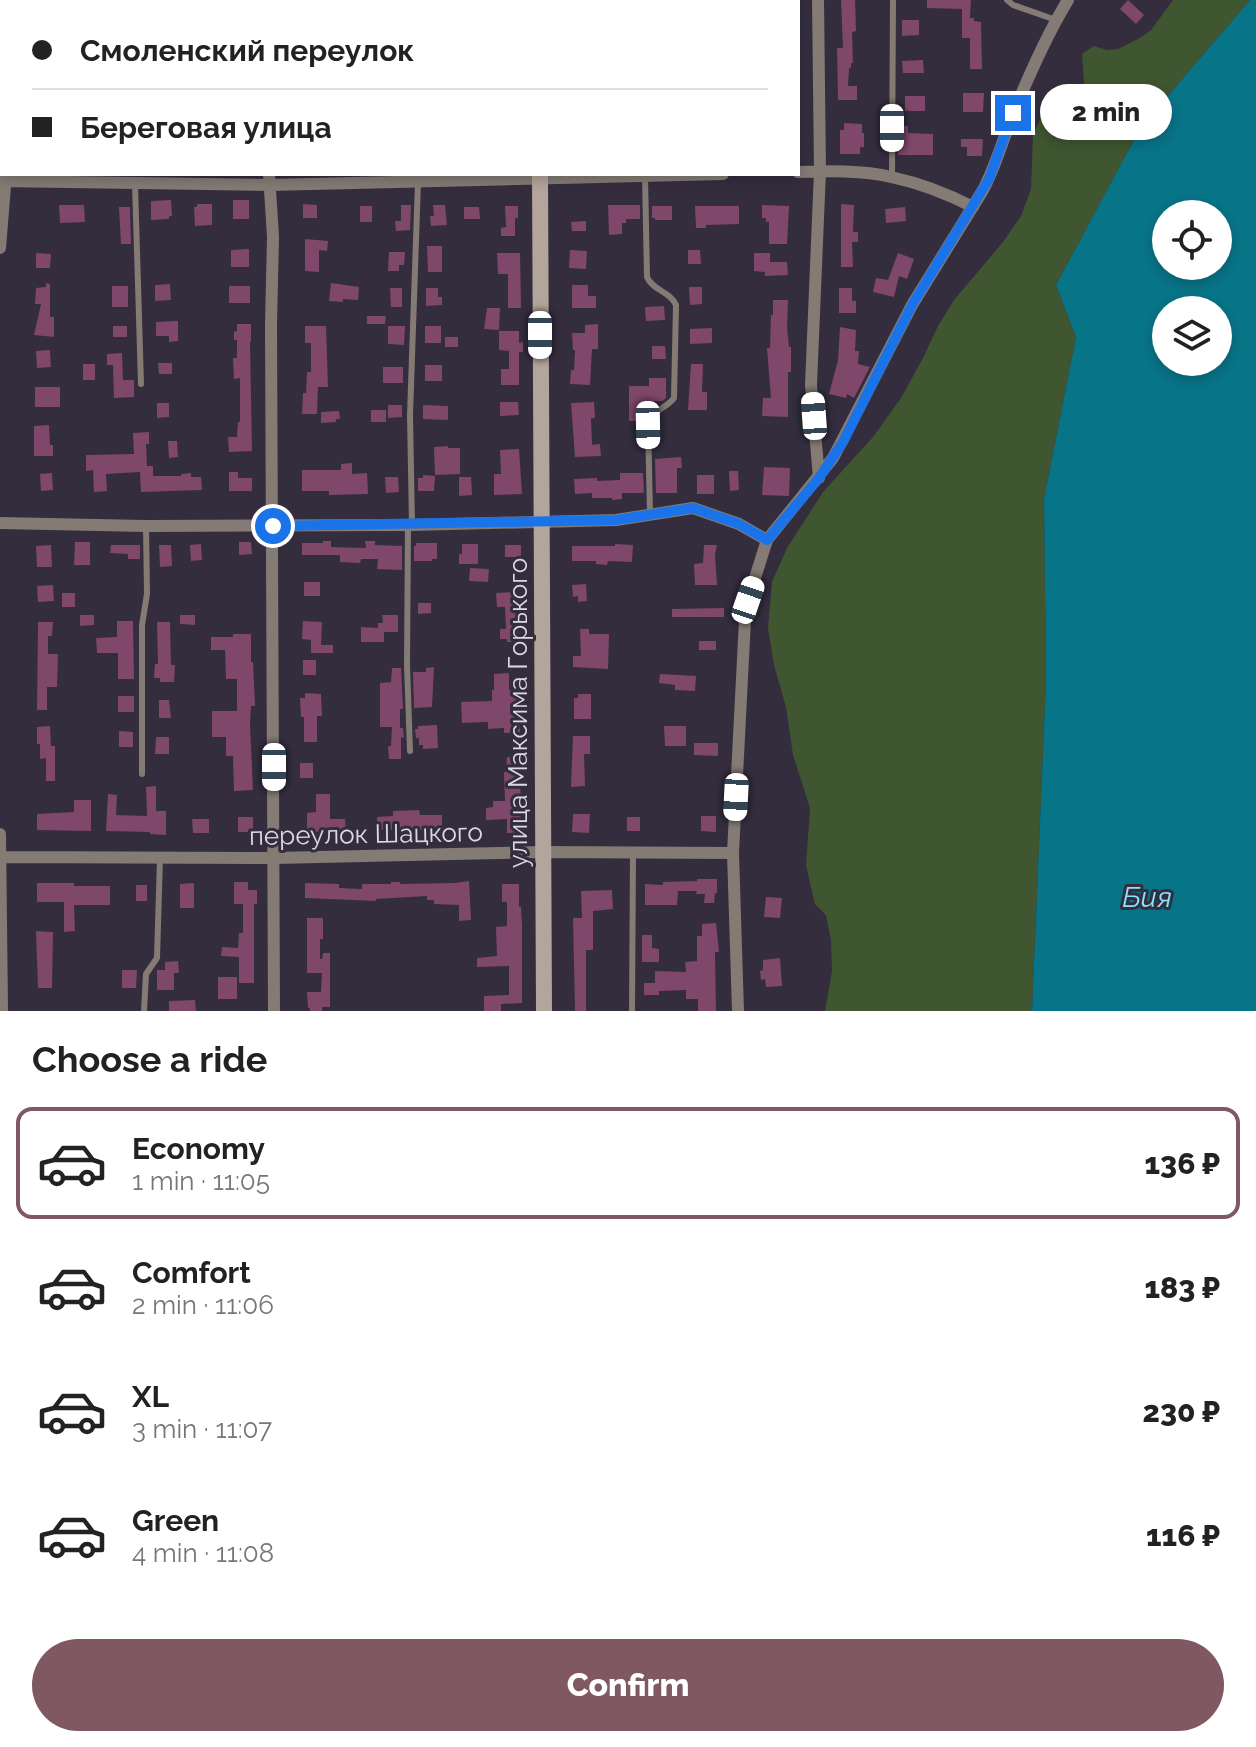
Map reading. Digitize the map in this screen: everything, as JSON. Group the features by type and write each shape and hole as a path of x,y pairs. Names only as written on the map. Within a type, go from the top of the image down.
{"main road":[{"name":"улица Максима Горького","path":"540,177 544,1011"}],"street":[{"path":"818,0 820,171 811,385 819,478"},
{"path":"738,1011 733,853 745,620 748,600 767,540 819,478 843,442 912,305 989,179 1038,55 1068,0"},
{"path":"800,172 892,177 973,207"},
{"path":"0,248 4,179 135,183 645,176"},
{"path":"270,180 273,237 274,1011"},
{"path":"0,523 410,525 616,520 684,508 697,509 739,524 767,540"},
{"path":"0,834 2,1011"},
{"name":"переулок Шацкого","path":"0,857 274,858 543,852 733,853"}],"lane":[{"path":"892,177 893,0"},
{"path":"1007,0 1056,20"},
{"path":"645,176 647,277 651,285 671,297 676,305 674,398 648,420 650,515"},
{"path":"410,751 407,665 415,179"},
{"path":"135,183 141,384"},
{"path":"142,774 142,625 147,594 146,526"},
{"path":"632,1011 633,853"},
{"path":"144,1011 146,974 157,958 160,858"}],"green space":[{"path":"1173,0 1250,0 1141,127 1056,285 1076,337 1044,499 1046,680 1032,1011 825,1011 832,971 831,940 826,915 815,904 806,865 810,808 793,755 786,707 774,665 768,628 772,582 787,548 823,492 873,437 901,398 954,300 1021,216 1031,189 1033,135 1044,111 1057,101 1077,113 1085,98 1082,54 1094,46 1118,49 1140,38 1151,30"}],"water":[{"name":"Бия","path":"1250,0 1256,0 1256,1011 1032,1011 1046,680 1044,499 1076,337 1056,285 1141,127"}],"building":[{"path":"841,0 855,0 856,31 852,32 853,63 849,68 848,86 857,86 857,100 838,100 837,48 843,48"},
{"path":"927,0 971,0 970,18 981,22 982,69 970,69 970,38 962,38 962,9 927,8"},
{"path":"1128,0 1144,15 1136,24 1120,9"},
{"path":"902,20 919,20 919,35 902,36"},
{"path":"923,60 924,73 903,73 902,61"},
{"path":"963,93 984,93 983,112 963,112"},
{"path":"905,96 925,96 925,111 905,111"},
{"path":"844,123 862,124 864,147 860,147 860,154 840,154 840,130 844,130"},
{"path":"898,126 908,126 908,133 933,134 933,155 898,155"},
{"path":"961,139 983,139 982,156 967,156 967,147 961,147"},
{"path":"171,200 172,216 169,219 151,220 151,201"},
{"path":"233,200 249,200 249,219 233,219"},
{"path":"197,204 212,204 212,225 195,226 194,207"},
{"path":"303,204 317,205 317,218 303,218"},
{"path":"841,204 854,205 853,232 858,232 858,242 852,242 853,267 841,267"},
{"path":"59,205 84,205 85,222 60,223"},
{"path":"401,205 411,205 410,230 396,231 395,221 401,221"},
{"path":"433,205 445,205 447,225 431,226"},
{"path":"608,205 640,205 640,219 626,219 626,223 622,223 622,234 609,235"},
{"path":"762,205 789,206 787,244 769,244 769,222 762,218"},
{"path":"360,206 372,206 372,222 360,222"},
{"path":"505,206 518,206 515,236 501,236 501,228 506,227"},
{"path":"652,206 672,206 672,220 652,218"},
{"path":"695,206 739,206 739,224 696,228"},
{"path":"119,207 130,207 131,244 121,244"},
{"path":"464,207 479,207 480,219 464,219"},
{"path":"905,207 906,221 886,223 885,209"},
{"path":"586,221 586,231 572,231 571,222"},
{"path":"305,239 328,241 327,251 319,250 319,272 305,271"},
{"path":"427,246 442,246 442,272 428,272"},
{"path":"249,249 249,267 231,267 231,250"},
{"path":"570,250 587,251 586,269 569,268"},
{"path":"688,250 700,250 701,264 688,264"},
{"path":"389,252 405,252 404,265 399,265 399,271 388,271"},
{"path":"36,253 51,254 50,268 36,268"},
{"path":"497,253 520,253 521,308 508,308 508,274 498,274"},
{"path":"754,253 770,253 770,262 787,262 788,275 765,276 765,272 754,271"},
{"path":"898,253 914,259 907,279 899,276 894,297 873,292 876,278 888,280"},
{"path":"46,283 50,284 50,317 54,317 54,337 34,335 41,304 35,304 36,288 46,287"},
{"path":"331,283 359,287 358,300 329,301"},
{"path":"170,284 171,300 155,301 155,285"},
{"path":"572,285 588,285 588,296 596,296 596,308 572,308"},
{"path":"112,286 128,286 128,307 112,307"},
{"path":"229,286 250,286 250,303 229,303"},
{"path":"689,287 702,287 702,304 690,305"},
{"path":"390,288 402,288 402,307 391,307"},
{"path":"426,288 438,288 442,305 426,306"},
{"path":"839,288 852,288 856,313 839,313"},
{"path":"773,300 788,300 791,372 788,372 788,417 762,416 763,398 771,398 767,348 770,348"},
{"path":"664,306 665,320 646,321 645,307"},
{"path":"487,308 500,308 499,330 484,329"},
{"path":"367,316 386,316 385,324 367,324"},
{"path":"178,321 178,341 169,342 169,336 156,336 156,322"},
{"path":"237,324 251,324 252,451 229,452 228,437 237,437 240,422 240,378 234,379 233,358 237,358 234,332 237,331"},
{"path":"598,324 598,349 592,349 590,385 570,384 575,350 572,333 585,333 585,325"},
{"path":"113,326 127,326 127,337 113,337"},
{"path":"305,326 326,326 328,387 318,387 317,414 302,414 307,372 311,372 311,343 305,343"},
{"path":"388,326 405,326 404,345 388,344"},
{"path":"425,326 441,326 441,343 425,343"},
{"path":"840,327 856,330 858,364 870,367 854,398 847,394 846,398 829,394 838,360"},
{"path":"712,328 712,343 690,344 690,329"},
{"path":"499,331 519,331 523,352 519,352 519,385 501,385 501,369 509,369 509,351 499,350"},
{"path":"445,337 458,337 458,347 445,347"},
{"path":"652,346 665,346 666,359 652,359"},
{"path":"50,350 51,367 37,368 36,351"},
{"path":"122,353 123,380 134,380 134,397 114,398 113,365 107,365 107,354"},
{"path":"158,363 172,363 172,374 159,374"},
{"path":"83,364 95,364 95,380 83,380"},
{"path":"691,364 703,364 702,392 707,392 707,410 688,410"},
{"path":"425,365 442,365 442,381 425,381"},
{"path":"383,367 403,367 403,383 383,383"},
{"path":"649,378 666,378 666,398 662,401 642,401 642,421 629,421 629,386 649,386"},
{"path":"35,387 60,387 60,407 35,407"},
{"path":"500,402 518,402 519,415 500,416"},
{"path":"594,402 592,445 600,444 601,456 575,457 571,403"},
{"path":"157,403 169,403 169,417 157,418"},
{"path":"388,405 402,405 402,417 388,418"},
{"path":"423,405 448,406 448,420 423,419"},
{"path":"371,410 386,410 386,422 371,422"},
{"path":"339,411 340,419 336,422 321,423 321,412"},
{"path":"49,425 53,456 34,456 34,426"},
{"path":"149,432 147,466 153,466 153,476 191,473 191,477 201,477 202,490 141,492 140,472 106,474 107,491 94,492 93,470 86,471 86,455 134,454 133,433"},
{"path":"168,441 177,441 178,457 169,458"},
{"path":"434,447 460,448 460,474 435,475"},
{"path":"519,449 522,494 494,495 494,474 501,474 500,450"},
{"path":"681,457 682,468 677,468 677,493 656,493 655,459"},
{"path":"352,463 352,474 367,473 368,494 329,495 329,491 302,491 302,470 341,470 341,464"},
{"path":"764,467 790,468 789,496 762,495"},
{"path":"729,471 738,471 739,490 730,491"},
{"path":"229,472 238,472 238,478 252,478 252,491 229,491"},
{"path":"52,473 53,490 41,491 40,474"},
{"path":"620,473 643,473 644,493 622,493 622,499 612,500 592,498 592,493 575,494 574,479 620,480"},
{"path":"423,475 435,476 434,491 418,491 418,478 423,478"},
{"path":"697,475 714,475 714,494 697,494"},
{"path":"385,477 398,477 399,492 386,493"},
{"path":"459,477 471,477 472,495 459,496"},
{"path":"331,541 331,547 366,548 365,541 375,541 375,545 402,546 402,570 377,569 378,559 361,559 360,563 340,562 340,555 302,555 302,543"},
{"path":"75,542 90,542 90,565 74,565"},
{"path":"239,542 251,542 252,554 239,555"},
{"path":"416,543 437,543 437,559 414,561"},
{"path":"201,544 202,560 191,561 190,545"},
{"path":"462,544 478,544 478,564 459,564"},
{"path":"51,545 52,567 37,567 36,546"},
{"path":"111,545 140,545 140,559 128,559 128,554 110,553"},
{"path":"159,545 171,545 172,566 160,567"},
{"path":"505,545 521,545 521,557 505,557"},
{"path":"633,545 632,562 608,561 607,565 596,564 596,561 572,561 572,546"},
{"path":"704,545 717,545 717,585 695,585 694,564 703,563"},
{"path":"470,568 489,569 488,582 469,581"},
{"path":"304,582 320,582 320,596 304,596"},
{"path":"586,584 587,601 578,602 578,596 573,597 572,585"},
{"path":"53,585 54,601 38,602 37,586"},
{"path":"514,592 515,614 519,614 518,642 507,642 507,639 500,639 500,629 506,629 505,607 497,607 496,593"},
{"path":"62,593 75,593 75,607 62,607"},
{"path":"418,603 431,603 431,613 418,614"},
{"path":"724,608 724,617 672,617 672,609"},
{"path":"80,615 94,615 94,625 80,626"},
{"path":"180,615 195,615 195,625 180,624"},
{"path":"382,615 398,615 398,632 384,632 384,642 361,642 361,627 378,628 378,623 383,623"},
{"path":"117,621 133,621 134,679 118,679 118,653 97,653 96,638 117,637"},
{"path":"303,621 322,622 321,645 333,645 333,653 311,653 311,640 302,639"},
{"path":"38,622 53,622 52,636 48,636 48,654 58,654 57,687 47,687 47,710 37,710"},
{"path":"157,622 170,622 174,682 160,682 160,678 154,678 155,664 158,664"},
{"path":"580,629 589,629 589,634 609,634 608,669 573,667 573,656 581,656"},
{"path":"233,634 251,634 255,706 251,706 250,725 253,790 234,791 233,756 226,756 226,737 212,737 212,711 237,711 237,679 226,679 225,650 211,650 211,637 233,637"},
{"path":"699,641 716,641 716,650 699,650"},
{"path":"303,660 316,660 316,675 303,675"},
{"path":"434,667 432,707 414,708 413,672 426,672 426,668"},
{"path":"392,668 401,668 403,709 400,709 400,728 403,728 404,738 401,737 401,759 389,759 392,727 380,727 380,683 391,682"},
{"path":"509,673 509,690 521,691 520,732 504,733 504,728 488,729 488,722 462,723 461,702 492,701 494,674"},
{"path":"660,674 696,676 695,691 675,690 675,685 659,683"},
{"path":"305,693 321,694 322,716 317,716 317,742 304,742 300,698 305,698"},
{"path":"578,694 591,694 591,719 574,719 574,698 578,698"},
{"path":"118,696 134,696 134,712 118,712"},
{"path":"159,700 169,700 171,718 159,718"},
{"path":"437,725 438,748 423,749 419,738 416,738 415,729 418,726"},
{"path":"50,726 51,746 55,746 55,781 46,781 46,758 40,759 40,744 37,744 37,727"},
{"path":"664,726 686,726 686,746 665,746"},
{"path":"119,731 133,732 133,747 119,747"},
{"path":"573,736 590,736 590,754 584,754 585,786 571,787"},
{"path":"156,737 169,737 169,754 155,754"},
{"path":"694,743 718,743 718,756 694,755"},
{"path":"507,757 520,758 521,833 507,833 507,819 486,820 486,808 493,807 493,801 505,801"},
{"path":"300,763 313,763 313,778 300,778"},
{"path":"156,786 156,811 166,811 166,835 106,831 108,794 117,795 116,815 147,816 146,787"},
{"path":"316,794 330,794 330,819 345,819 346,831 307,832 307,813 316,812"},
{"path":"74,800 91,800 91,831 37,830 37,814 74,812"},
{"path":"419,810 420,815 442,815 442,830 377,830 377,817 393,816 393,811"},
{"path":"573,814 590,814 589,833 572,832"},
{"path":"701,816 716,816 716,832 701,831"},
{"path":"238,817 253,817 253,832 238,832"},
{"path":"627,817 640,817 640,831 627,831"},
{"path":"192,819 209,819 209,833 193,833"},
{"path":"717,879 714,903 704,903 705,894 696,894 697,891 678,891 677,905 645,905 645,884 663,885 663,882"},
{"path":"469,881 471,920 459,921 459,905 434,904 434,900 427,900 427,896 376,901 305,898 305,883 339,884 339,888 362,889 362,884"},
{"path":"234,882 248,882 248,890 257,890 257,904 254,904 254,983 239,983 239,957 221,956 222,947 238,948 239,933 243,933 243,904 234,904"},
{"path":"37,883 110,886 110,905 74,905 75,931 64,932 64,902 37,902"},
{"path":"194,883 194,908 180,908 180,884"},
{"path":"502,884 519,884 522,1003 501,1004 501,1011 484,1011 484,996 509,995 509,966 477,967 477,958 497,956 496,927 507,926 507,902 502,902"},
{"path":"136,885 147,885 147,901 136,901"},
{"path":"612,890 613,909 593,911 593,950 586,950 586,1011 575,1011 573,918 582,918 581,891"},
{"path":"766,897 782,898 780,918 764,917"},
{"path":"307,918 323,918 320,959 323,953 330,953 330,1007 322,1007 322,1011 310,1011 308,1008 307,992 321,992 322,973 307,973"},
{"path":"716,923 719,952 715,952 716,1011 698,1011 698,999 686,999 686,990 644,995 644,983 655,983 655,971 686,972 685,962 697,961 697,936 702,936 702,924"},
{"path":"36,931 53,932 52,988 38,988"},
{"path":"642,935 652,935 652,948 659,949 659,962 642,962"},
{"path":"780,958 782,986 766,987 760,971 763,970 763,960"},
{"path":"178,961 179,973 174,973 174,990 157,990 157,970 165,970 165,962"},
{"path":"122,970 137,970 136,988 122,988"},
{"path":"218,977 237,977 237,999 218,999"},
{"path":"195,1000 196,1011 169,1011 169,1001"}],"route":[{"path":"273,526 616,520 693,508 739,524 767,540 819,478 843,442 912,305 989,179 1013,113"}]}
